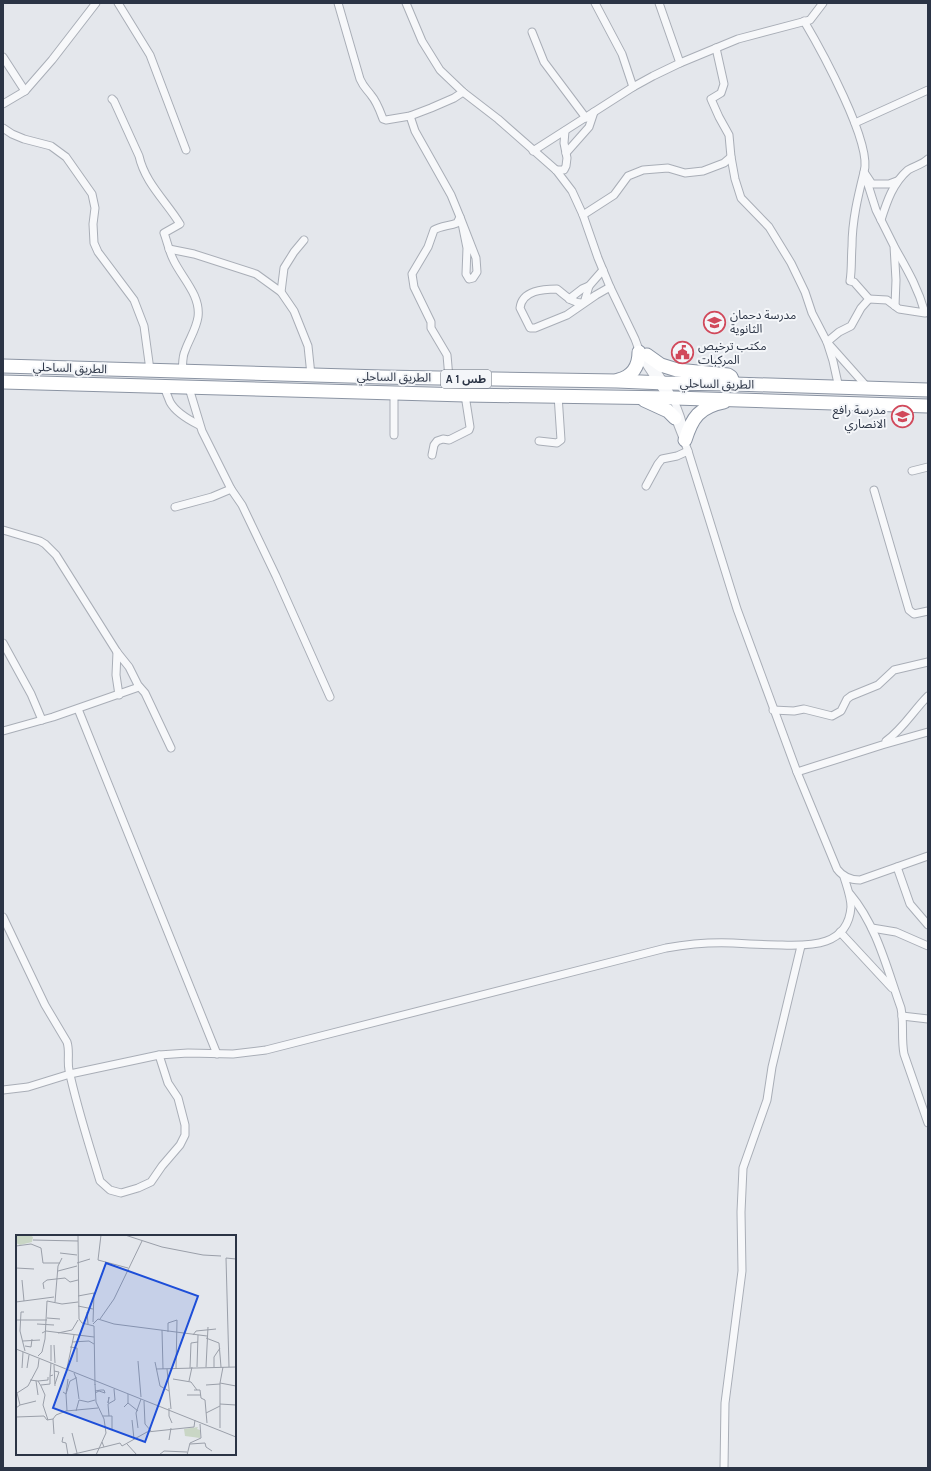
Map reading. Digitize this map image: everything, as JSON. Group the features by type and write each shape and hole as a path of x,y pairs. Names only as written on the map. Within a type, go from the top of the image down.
{"highway":[{"path":"617,381 628,377 635,369 639,358 643,354 661,365 677,370 728,375 732,377 734,384"},
{"name":"الطريق الساحلي","path":"3,366 182,372 617,381 928,390"},
{"name":"الطريق الساحلي","path":"3,382 465,395 636,397 928,406"},
{"path":"636,397 663,408 675,418"},
{"path":"686,446 692,421 701,412 714,405 735,400"}],"street":[{"path":"3,104 25,91 52,60 96,3"},
{"path":"118,3 150,55 186,150"},
{"path":"338,3 360,79 364,89 371,94 383,120 410,116 454,98 463,92"},
{"path":"406,3 422,41 440,70 463,92 498,119 556,170 572,191 583,215 610,287 635,339 681,416 686,446"},
{"path":"595,3 622,54 634,87"},
{"path":"659,3 680,63"},
{"path":"533,151 634,87 680,63 738,39 810,20 823,3"},
{"path":"804,21 846,101 865,154 866,167 864,172 856,208 852,246 852,272 850,281 854,282 869,299 888,300 899,309 925,313 920,293 876,210 864,172"},
{"path":"532,32 544,62 586,118"},
{"path":"716,48 724,84 721,93 711,99 729,135 735,179 741,198 769,226 791,262 812,313 827,342 834,361 839,388"},
{"path":"3,57 25,91"},
{"path":"855,123 928,90"},
{"path":"112,99 139,156 147,178 180,224 164,233 173,260 185,278 196,300 198,310 193,336 184,352 182,372"},
{"path":"566,153 589,127 594,112"},
{"path":"410,116 415,131 451,195 461,220 476,258 476,272 473,278 469,279 466,274 467,248 461,220"},
{"path":"3,128 24,139 51,146 66,157 92,194 95,208 93,224 94,243 102,257 134,300 144,326 150,370"},
{"path":"556,170 564,170 566,166 564,143 565,131"},
{"path":"583,215 614,195 628,176 643,170 668,168 685,173 703,171 724,163 731,157"},
{"path":"881,220 887,201 897,181 909,170 928,159"},
{"path":"864,172 872,184 889,184 897,181"},
{"path":"449,378 447,355 431,328 431,322 414,287 412,274 428,247 434,230 441,226 447,227 461,220"},
{"path":"281,292 284,268 304,240"},
{"path":"894,246 896,280 895,306"},
{"path":"169,249 194,254 256,274 281,292 294,311 308,346 311,375"},
{"path":"584,303 590,286 603,270"},
{"path":"569,299 582,289 590,286"},
{"path":"584,303 579,303 569,299 558,289 543,289 530,293 523,299 520,308 530,328 535,328 567,315 610,287"},
{"path":"827,342 839,332 851,326 869,299"},
{"path":"827,342 868,388"},
{"path":"164,387 170,402 175,408 200,426"},
{"path":"189,388 200,426 231,489 242,505 276,576 330,697"},
{"path":"394,393 394,435"},
{"path":"432,455 434,445 438,441 443,439 449,440 470,430 465,395"},
{"path":"540,441 557,443 562,440 558,395"},
{"path":"671,398 675,418 686,446 737,609 773,710 834,864 840,874 844,877 860,880 928,856"},
{"path":"646,486 662,459 677,456 686,446"},
{"path":"912,471 928,467"},
{"path":"175,507 212,497 231,489"},
{"path":"874,490 909,610 914,614 928,611"},
{"path":"3,530 40,541 50,549 64,568 117,652 129,667 139,687 143,690 171,748"},
{"path":"3,643 31,694 42,720"},
{"path":"117,652 116,675 119,695"},
{"path":"773,710 794,711 804,709 832,716 840,711 847,699 878,685 894,670 928,662"},
{"path":"3,731 78,709 139,687"},
{"path":"882,745 905,725 916,709 928,696"},
{"path":"78,709 217,1054"},
{"path":"797,772 928,732"},
{"path":"897,867 910,904 928,924"},
{"path":"3,1090 28,1087 70,1074 159,1055 188,1053 244,1054 266,1050 666,948 700,943 801,946 820,944 828,941 840,932 848,920 850,913 850,899 844,877"},
{"path":"849,893 862,909 872,928 894,991 902,1016 902,1046 904,1054 928,1123"},
{"path":"3,917 45,1004 67,1042 69,1049 68,1063 70,1074 100,1181 110,1190 121,1193 151,1182 180,1144 185,1134 185,1125 178,1098 168,1083 159,1055"},
{"path":"872,928 896,932 928,946"},
{"path":"840,932 894,991"},
{"path":"724,1468 725,1403 742,1271 743,1168 761,1120 768,1095 772,1066 801,946"},
{"path":"902,1016 928,1018"}],"place":[{"name":"مدرسة دحمان الثانوية","path":"714,322"},
{"name":"مكتب ترخيص المركبات","path":"682,353"},
{"name":"مدرسة رافع الانصاري","path":"902,417"}]}
